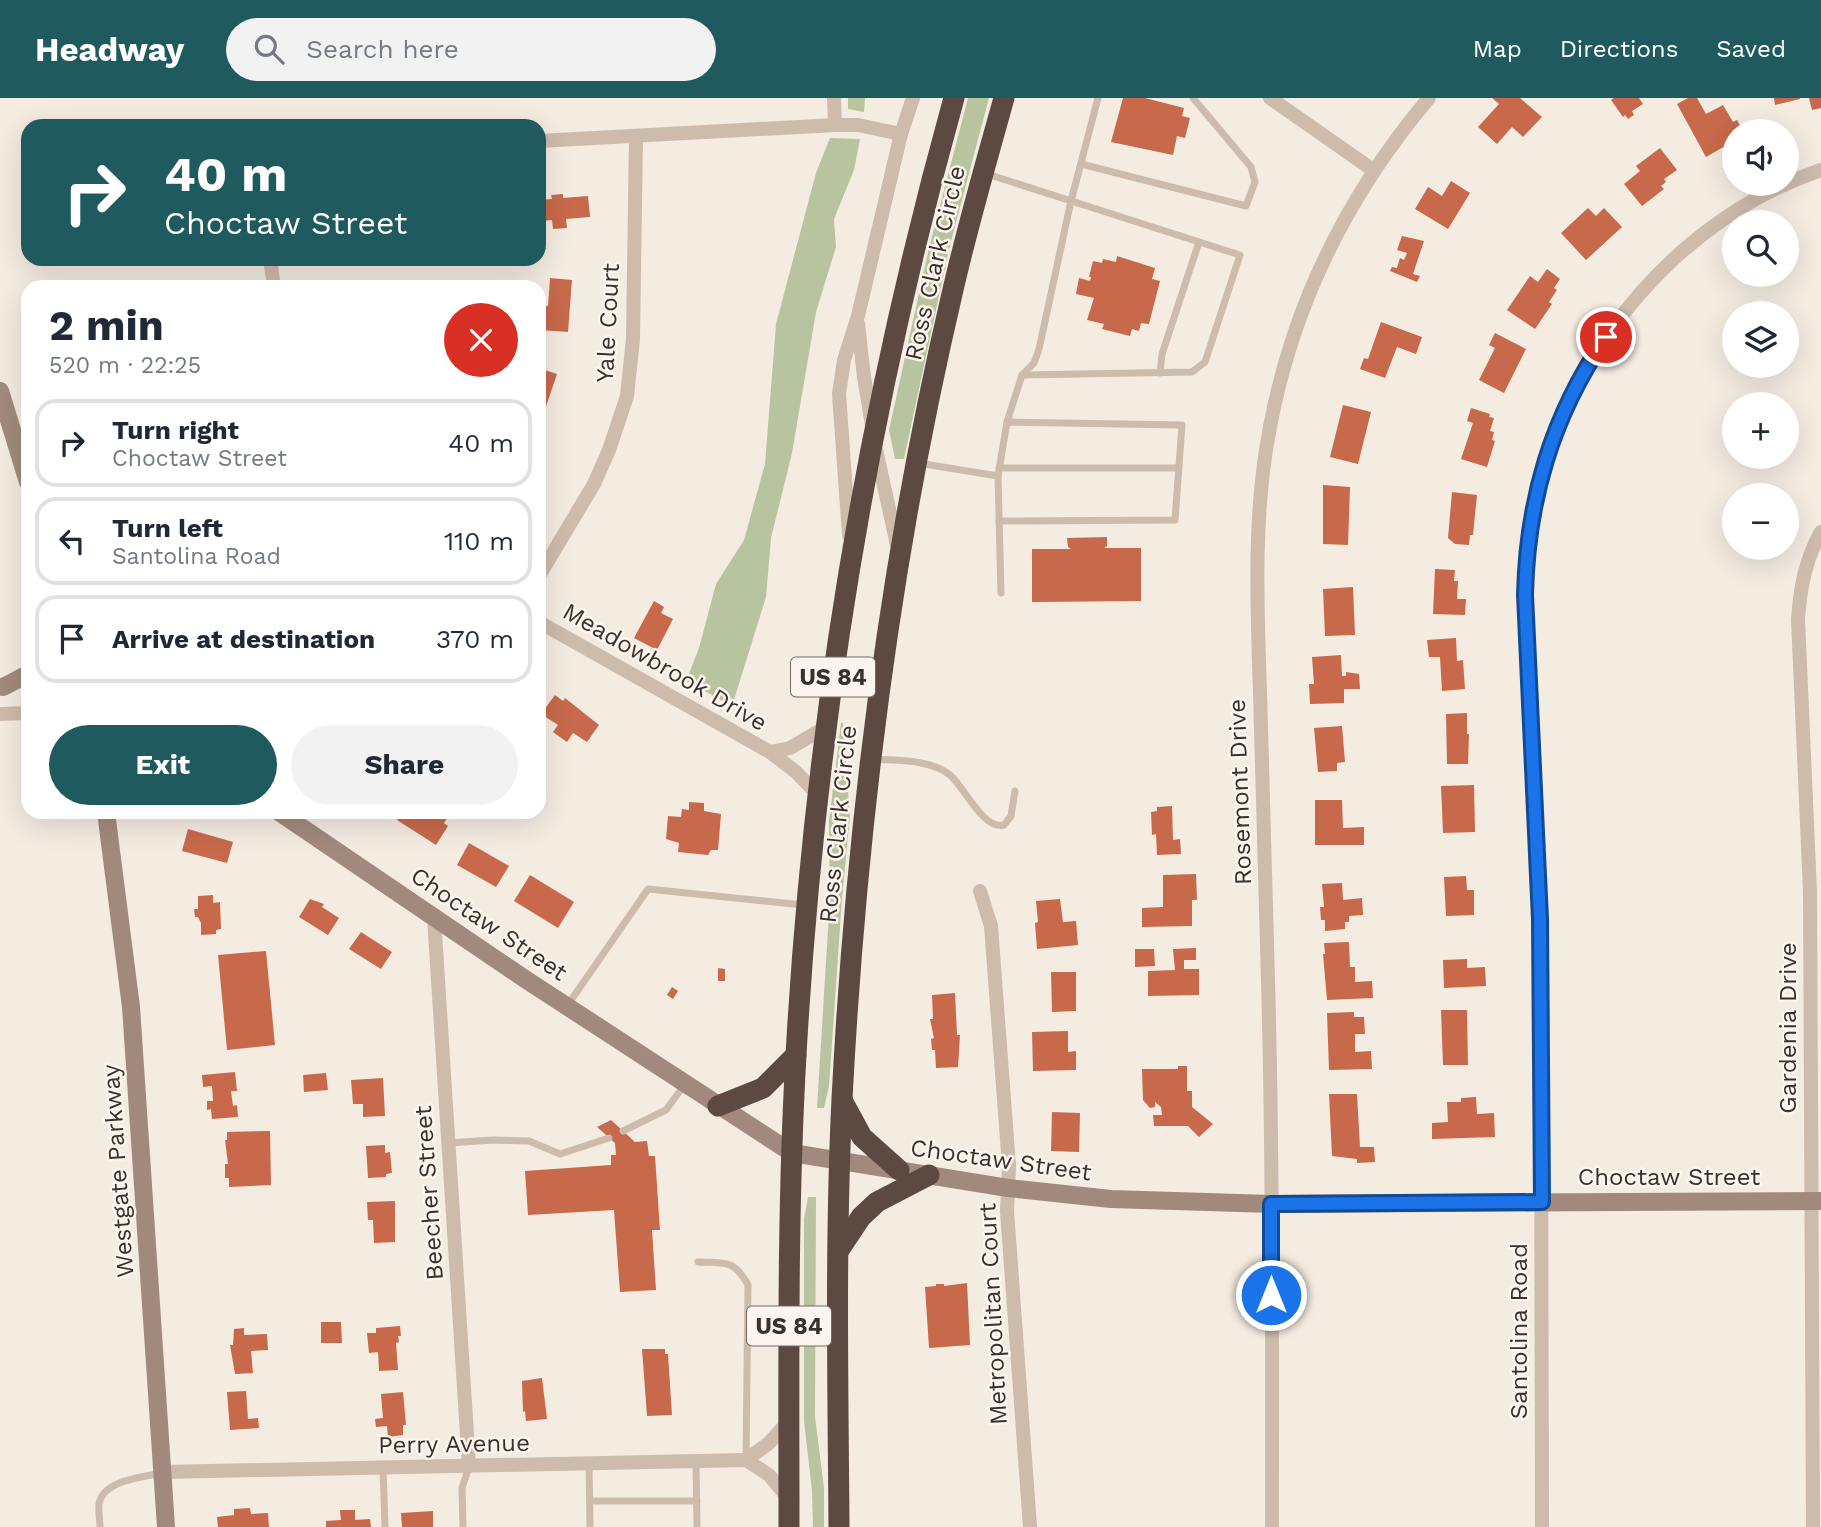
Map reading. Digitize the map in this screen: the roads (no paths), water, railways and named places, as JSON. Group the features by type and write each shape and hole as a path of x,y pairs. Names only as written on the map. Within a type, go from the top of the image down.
{"highway":[{"name":"Ross Clark Circle","path":"789,1527 792,1153 796,1055 818,795 851,561 874,438 920,224 954,98"},
{"name":"Ross Clark Circle","path":"839,1527 842,1100 870,758 917,462 951,298 1004,98"},
{"path":"718,1106 763,1088 796,1055"},
{"path":"842,1100 862,1137 899,1170"},
{"path":"839,1250 861,1217 877,1202 929,1175"}],"street":[{"path":"834,98 835,125"},
{"path":"851,561 839,394 844,360 858,316 901,134 913,98"},
{"path":"1270,98 1373,170"},
{"name":"Rosemont Drive","path":"1272,1527 1269,985 1258,649 1260,486 1270,425 1287,354 1310,290 1332,242 1373,170 1429,98"},
{"path":"546,141 835,125 859,125 901,134"},
{"name":"Yale Court","path":"546,564 594,484 619,424 627,396 633,339 636,136"},
{"name":"Santolina Road","path":"1542,1527 1540,919 1525,595 1529,533 1538,483 1564,410 1574,391 1596,352 1640,294 1666,266 1699,238 1770,192 1821,170"},
{"path":"858,316 863,377 900,560"},
{"path":"0,391 21,459"},
{"name":"Gardenia Drive","path":"1813,1527 1816,1201 1810,891 1798,620 1806,565 1821,532"},
{"name":"Meadowbrook Drive","path":"546,626 769,752 796,772 818,795"},
{"path":"2,687 21,678"},
{"path":"2,687 21,686"},
{"path":"0,714 21,713"},
{"name":"Meadowbrook Drive","path":"769,752 790,748 826,727"},
{"name":"Westgate Parkway","path":"107,819 133,1033 166,1527"},
{"name":"Choctaw Street","path":"289,819 566,1006 792,1153 1008,1188 1111,1199 1271,1204 1816,1201"},
{"name":"Metropolitan Court","path":"980,891 991,926 1009,1166 1007,1211 1030,1527"},
{"name":"Beecher Street","path":"434,917 469,1466"},
{"path":"789,1421 769,1443 746,1460 769,1475 789,1499"},
{"name":"Perry Avenue","path":"163,1472 746,1460"}],"lane":[{"path":"1001,593 999,472 1006,422 1022,375 1034,363 1039,349 1071,201 1098,98"},
{"path":"1081,164 1246,205 1255,182 1251,167 1193,98"},
{"path":"983,173 1241,255 1205,362 1192,373 1022,375"},
{"path":"1160,373 1162,354 1199,242"},
{"path":"999,521 1175,520 1182,425 1006,422"},
{"path":"917,462 999,472 1178,468"},
{"path":"870,758 920,764 943,771 994,826 1004,825 1010,820 1015,791"},
{"path":"566,1006 648,889 808,905"},
{"path":"623,1131 666,1110 685,1084"},
{"path":"449,1143 529,1141 560,1154 609,1138"},
{"path":"698,1262 724,1263 740,1269 748,1285 746,1460"},
{"path":"696,1462 697,1527"},
{"path":"589,1464 590,1527"},
{"path":"463,1527 462,1488 469,1466"},
{"path":"383,1468 385,1527"},
{"path":"100,1527 99,1505 107,1490 163,1472"},
{"path":"590,1501 697,1501"}]}
